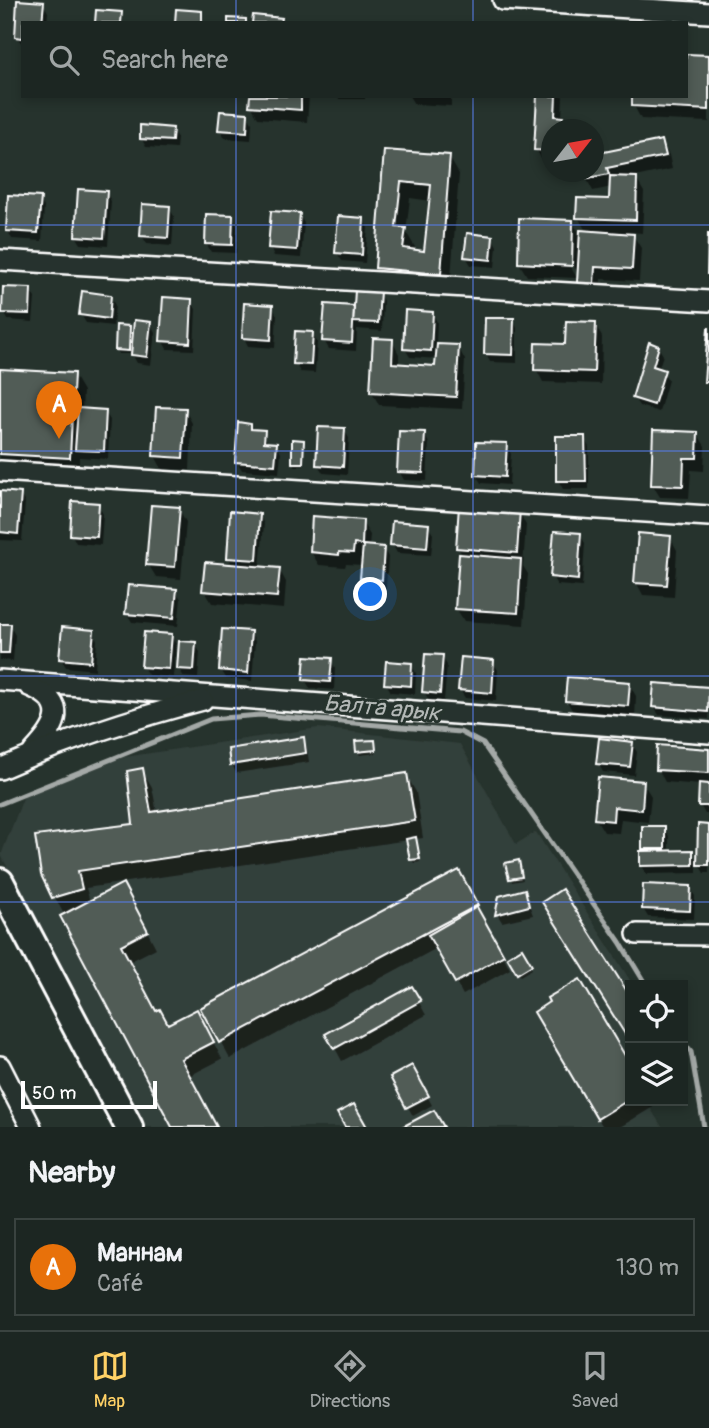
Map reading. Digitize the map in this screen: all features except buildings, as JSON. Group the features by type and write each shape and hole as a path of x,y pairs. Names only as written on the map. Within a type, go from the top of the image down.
{"main road":[{"path":"0,882 129,1127"},
{"path":"0,905 115,1127"}],"street":[{"path":"503,0 709,13"},
{"path":"0,260 709,302"},
{"path":"0,471 709,516"},
{"path":"9,680 709,733"},
{"path":"9,680 44,692 51,699 56,711 56,723 50,734 30,755"},
{"path":"0,768 145,715 221,696"},
{"path":"637,934 709,936"},
{"path":"0,1066 31,1127"}],"shaded area":[{"path":"318,728 460,744 516,844 536,832 630,980 625,980 625,1106 649,1106 662,1127 142,1127 1,855 25,793 124,757"}],"waterway":[{"name":"Балта арык","path":"0,804 211,719 260,715 460,732 483,744 620,942 643,980"},
{"name":"Балта арык","path":"684,1043 691,1052 704,1127"}],"place":[{"name":"Маннам","path":"59,439"}]}
